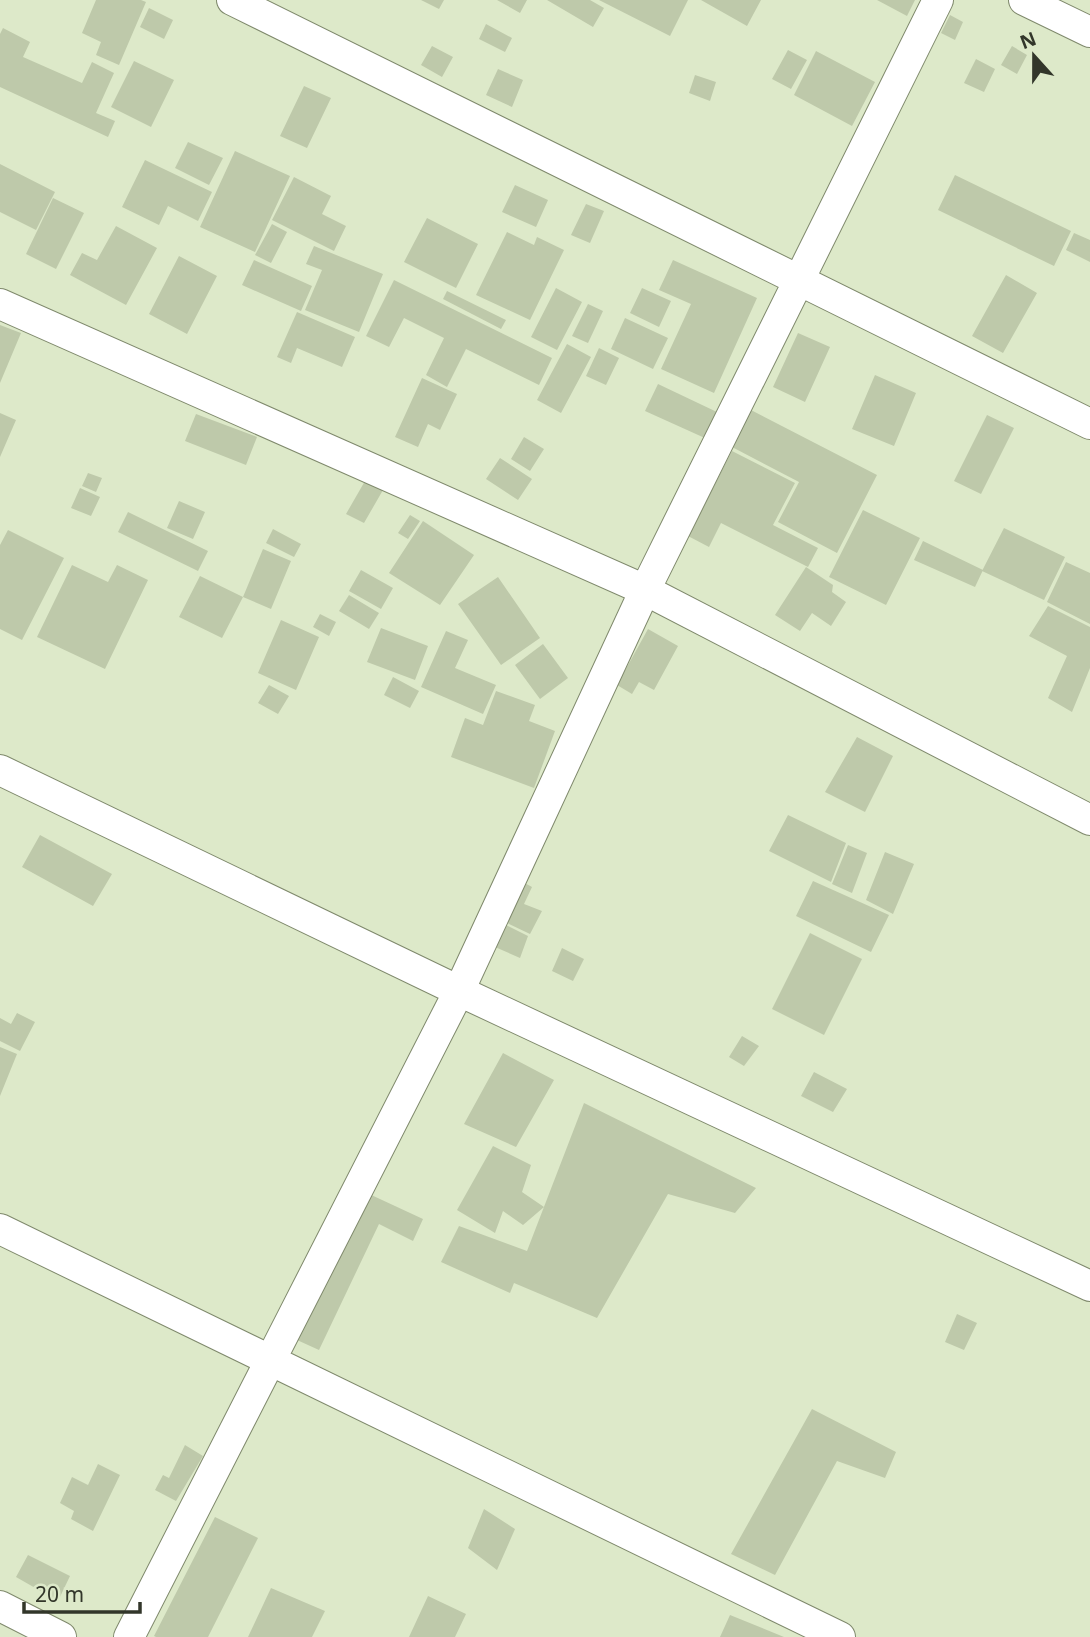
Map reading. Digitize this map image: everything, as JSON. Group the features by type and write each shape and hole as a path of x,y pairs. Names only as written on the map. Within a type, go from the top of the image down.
{"street":[{"path":"232,0 1090,424"},
{"path":"129,1637 459,991 645,590 938,0"},
{"path":"1024,0 1090,32"},
{"path":"0,304 645,590 1090,820"},
{"path":"0,770 459,991 1090,1286"},
{"path":"0,1229 840,1637"},
{"path":"0,1606 61,1637"}],"building":[{"path":"96,0 146,2 119,65 96,55 101,42 82,33"},
{"path":"421,0 444,0 439,9"},
{"path":"497,0 527,0 520,13"},
{"path":"547,0 590,0 604,8 593,27"},
{"path":"599,0 688,0 670,36"},
{"path":"701,0 761,0 747,26"},
{"path":"877,0 915,0 907,16"},
{"path":"149,8 173,20 164,39 140,27"},
{"path":"950,15 963,22 955,40 941,33"},
{"path":"486,24 512,38 505,52 479,39"},
{"path":"3,28 30,42 23,57 82,83 92,62 114,73 96,113 115,121 108,137 0,87 0,34"},
{"path":"432,46 453,57 442,77 421,65"},
{"path":"1012,46 1027,55 1017,74 1001,65"},
{"path":"788,50 807,60 791,89 772,79"},
{"path":"816,51 875,82 852,126 794,95"},
{"path":"976,59 995,69 984,92 964,83"},
{"path":"134,61 174,80 151,127 111,107"},
{"path":"498,69 523,80 512,107 486,95"},
{"path":"695,75 716,82 710,101 689,93"},
{"path":"304,86 331,98 307,148 280,136"},
{"path":"188,142 223,158 209,185 175,168"},
{"path":"235,151 290,176 255,252 200,227"},
{"path":"145,160 212,192 198,221 168,206 159,225 122,207"},
{"path":"0,164 55,192 36,230 0,212"},
{"path":"955,175 1071,231 1054,266 938,210"},
{"path":"294,177 331,196 322,214 346,226 334,251 272,220"},
{"path":"515,185 548,200 536,227 502,212"},
{"path":"53,198 84,213 56,269 26,254"},
{"path":"586,204 604,211 590,243 571,235"},
{"path":"427,218 478,244 456,288 404,262"},
{"path":"272,224 287,232 271,263 255,255"},
{"path":"116,226 157,248 126,305 70,275 82,253 97,260"},
{"path":"507,232 534,245 537,237 564,250 530,320 476,295"},
{"path":"1074,233 1090,240 1090,262 1066,250"},
{"path":"314,246 383,274 359,332 305,310 322,270 306,264"},
{"path":"179,256 217,276 187,334 149,314"},
{"path":"254,260 312,286 301,311 242,285"},
{"path":"673,260 757,298 714,393 661,369 691,304 659,290"},
{"path":"1006,275 1037,293 1003,353 972,336"},
{"path":"394,280 552,358 539,385 466,349 447,387 426,375 444,338 404,318 389,347 366,336"},
{"path":"556,288 582,302 557,350 531,337"},
{"path":"642,288 671,301 659,327 630,313"},
{"path":"447,291 506,320 501,329 443,299"},
{"path":"588,304 603,311 588,343 572,336"},
{"path":"297,312 355,337 342,367 297,348 291,363 277,357"},
{"path":"625,318 668,338 653,369 611,349"},
{"path":"0,325 21,333 0,383"},
{"path":"798,333 830,347 805,402 773,387"},
{"path":"567,344 591,357 561,413 537,400"},
{"path":"599,348 619,358 606,385 586,376"},
{"path":"875,375 916,393 894,446 852,429"},
{"path":"422,378 457,394 440,430 428,424 418,447 395,437"},
{"path":"658,384 719,413 707,439 645,411"},
{"path":"751,410 877,475 837,553 778,522 799,482 732,447"},
{"path":"0,413 16,420 0,457"},
{"path":"196,414 257,437 246,465 185,441"},
{"path":"987,415 1014,428 981,494 954,481"},
{"path":"524,437 544,449 530,471 511,459"},
{"path":"732,451 795,483 773,525 818,548 808,567 721,523 709,547 688,536"},
{"path":"500,458 532,479 518,500 486,479"},
{"path":"88,473 102,478 96,492 82,486"},
{"path":"365,481 383,490 364,523 346,514"},
{"path":"80,488 100,497 91,516 71,508"},
{"path":"179,501 205,512 193,539 167,528"},
{"path":"863,510 920,538 886,605 829,577"},
{"path":"128,512 208,551 198,571 118,532"},
{"path":"410,515 420,521 408,539 398,533"},
{"path":"423,521 474,555 440,605 389,573"},
{"path":"1004,528 1065,557 1044,600 982,571"},
{"path":"273,529 301,544 294,557 266,543"},
{"path":"8,530 64,558 22,640 0,629 0,545"},
{"path":"923,541 983,570 975,587 914,560"},
{"path":"263,549 291,561 271,609 243,597"},
{"path":"1066,562 1090,573 1090,624 1047,602"},
{"path":"72,565 108,582 117,565 148,580 105,669 37,637"},
{"path":"806,567 833,585 832,592 846,602 831,626 812,613 800,631 775,615"},
{"path":"361,570 393,588 381,609 349,591"},
{"path":"200,576 243,597 222,638 179,617"},
{"path":"498,577 540,638 501,665 458,604"},
{"path":"349,595 379,613 369,629 339,611"},
{"path":"1048,606 1090,627 1090,668 1072,712 1048,698 1067,656 1029,636"},
{"path":"320,614 336,622 329,636 313,627"},
{"path":"281,620 319,637 296,690 258,673"},
{"path":"381,628 428,646 415,680 367,662"},
{"path":"648,629 678,646 654,690 639,682 632,694 617,685"},
{"path":"446,631 468,640 455,668 496,685 483,714 421,687"},
{"path":"543,644 568,678 540,699 515,665"},
{"path":"393,677 419,691 410,708 384,695"},
{"path":"269,685 289,696 278,714 258,703"},
{"path":"496,691 535,705 529,721 555,731 534,788 451,757 465,718 483,725"},
{"path":"857,737 893,756 865,812 825,792"},
{"path":"788,815 846,843 831,882 769,851"},
{"path":"40,835 112,874 93,906 22,867"},
{"path":"848,845 867,853 852,893 832,884"},
{"path":"885,852 914,864 893,914 866,900"},
{"path":"521,881 532,887 524,904 542,911 530,934 503,921"},
{"path":"813,881 889,915 871,952 796,916"},
{"path":"504,924 528,936 520,958 495,947"},
{"path":"810,933 862,959 824,1035 772,1009"},
{"path":"562,948 584,959 573,981 552,971"},
{"path":"17,1013 35,1022 20,1051 0,1041 0,1018 11,1024"},
{"path":"742,1036 759,1046 744,1066 729,1057"},
{"path":"0,1047 17,1054 0,1096"},
{"path":"503,1053 554,1080 516,1147 464,1124"},
{"path":"814,1072 847,1089 833,1112 801,1096"},
{"path":"584,1103 756,1188 735,1213 668,1194 597,1318 514,1283 510,1293 441,1262 459,1226 527,1251"},
{"path":"493,1146 531,1165 522,1192 544,1207 523,1225 503,1211 495,1233 457,1210"},
{"path":"367,1193 423,1219 413,1241 379,1224 319,1350 297,1340"},
{"path":"957,1314 977,1323 964,1350 945,1342"},
{"path":"812,1409 896,1452 885,1478 837,1461 775,1575 731,1554"},
{"path":"185,1445 203,1456 176,1501 155,1490 163,1475 169,1478"},
{"path":"98,1464 120,1475 93,1531 71,1519 74,1511 60,1503 72,1477 88,1485"},
{"path":"484,1509 515,1529 497,1570 468,1548"},
{"path":"215,1517 258,1538 208,1637 154,1636"},
{"path":"28,1555 70,1576 58,1601 16,1577"},
{"path":"271,1588 325,1611 312,1637 248,1637"},
{"path":"428,1596 466,1614 455,1637 409,1637"},
{"path":"730,1615 784,1637 720,1637"}]}
